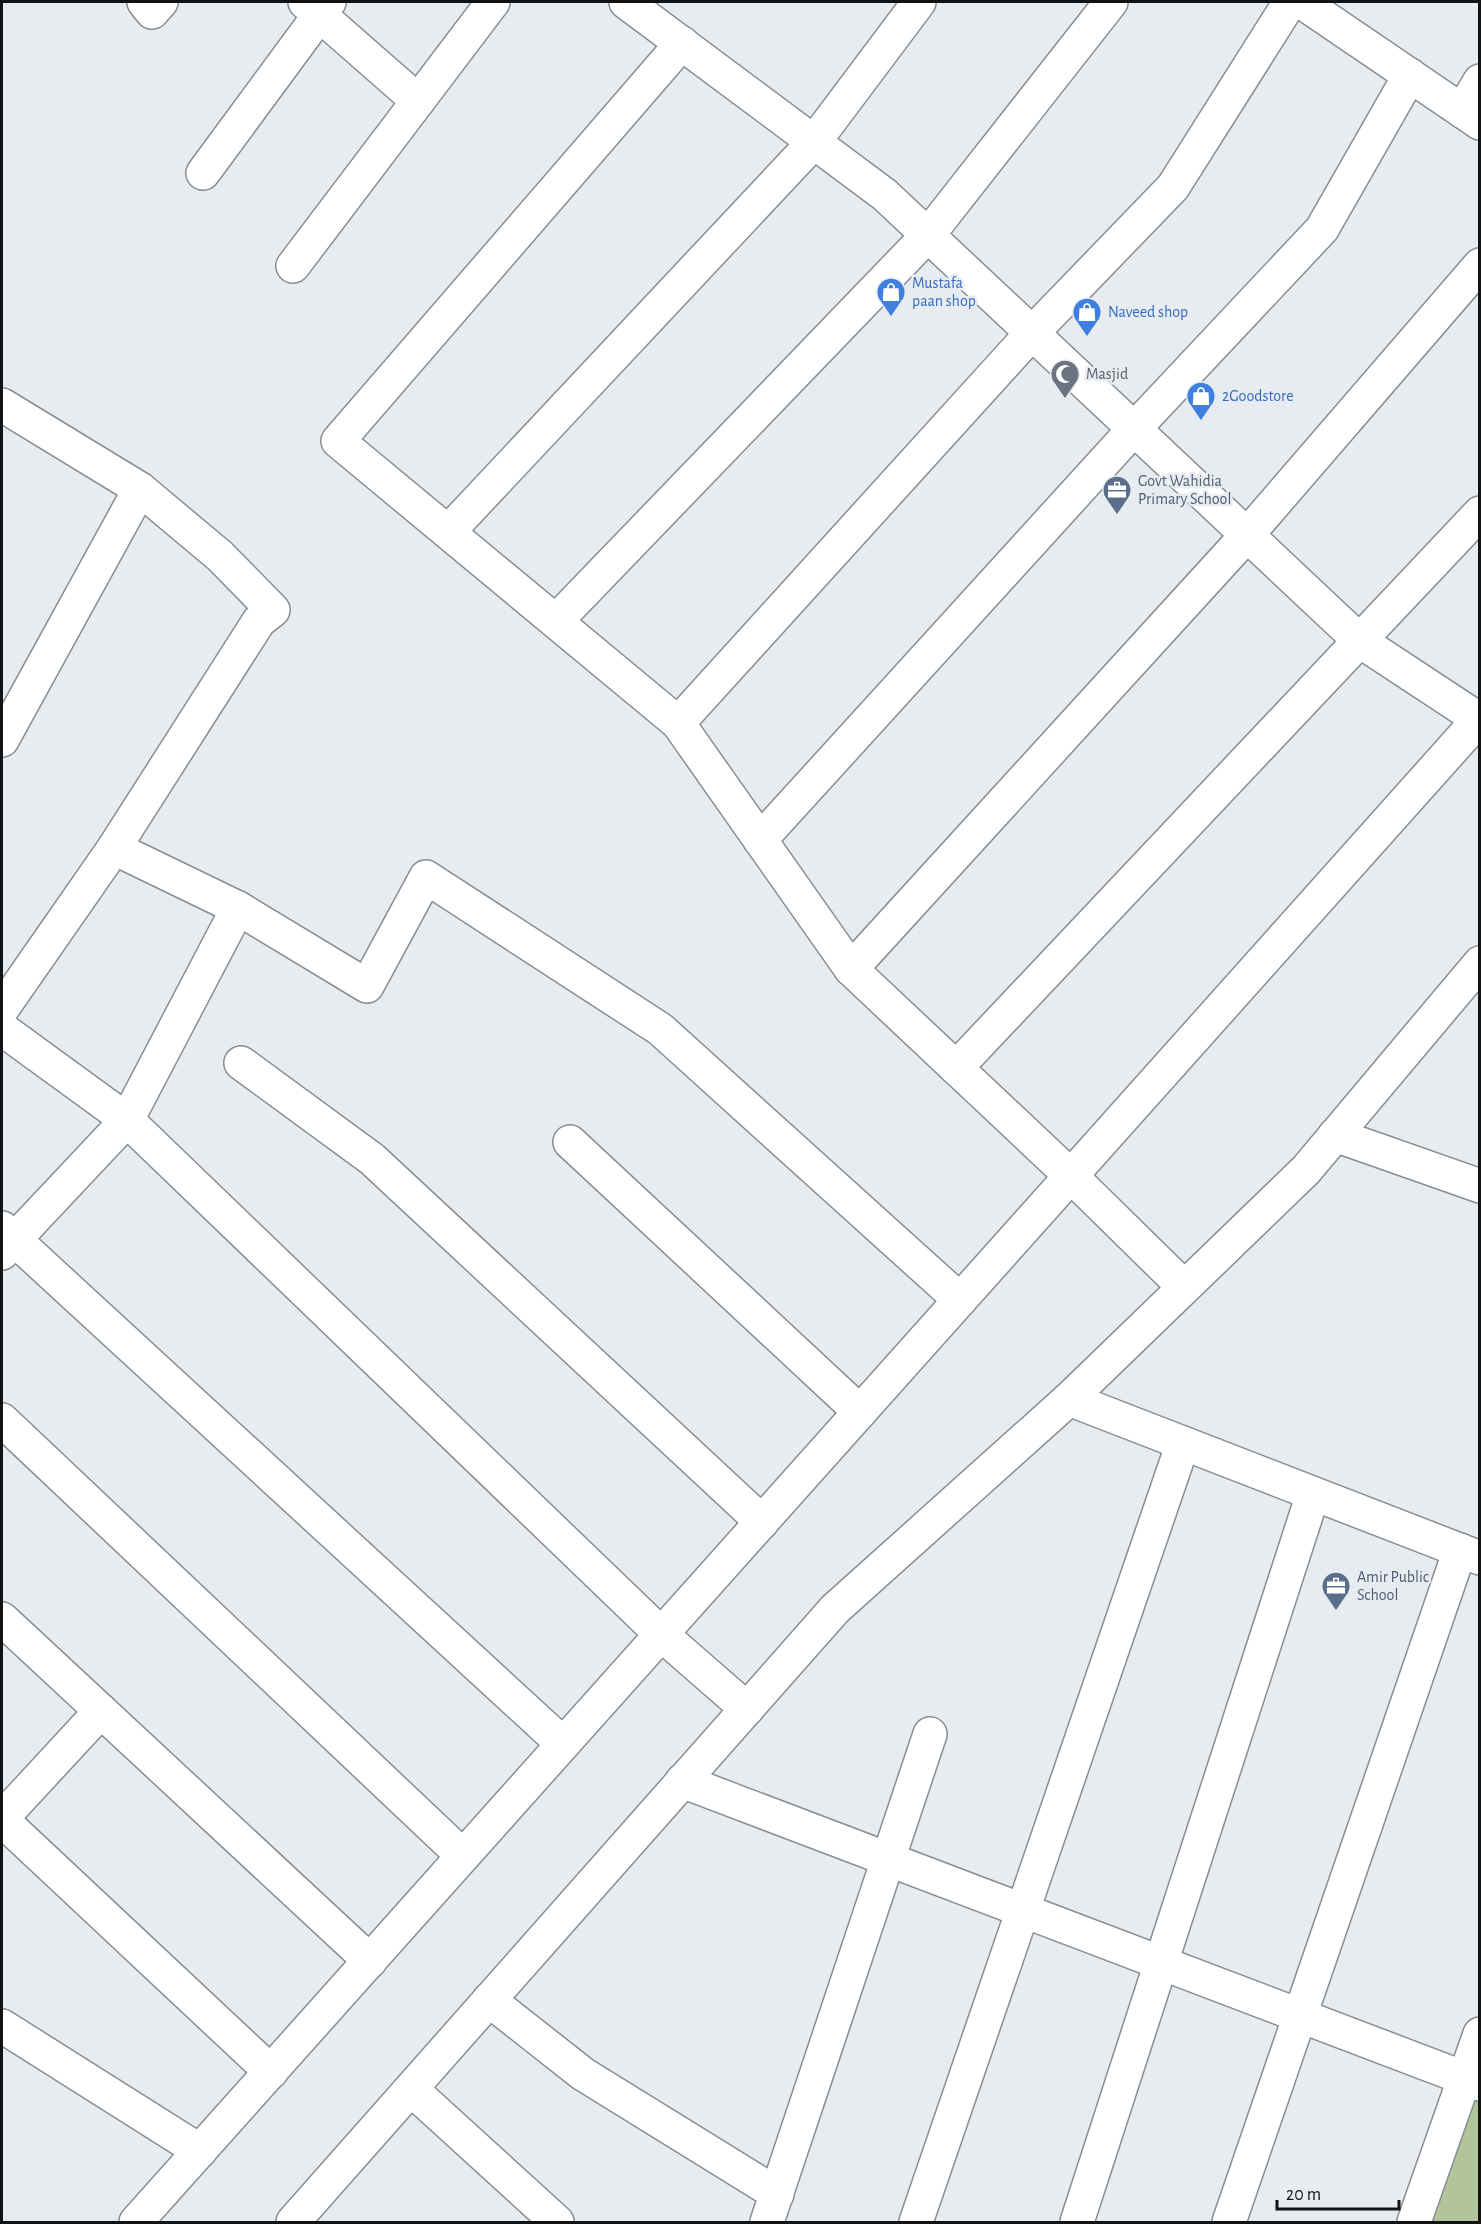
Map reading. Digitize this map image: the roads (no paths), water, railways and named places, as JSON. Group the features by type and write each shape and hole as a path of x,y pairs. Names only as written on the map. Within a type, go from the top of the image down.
{"street":[{"path":"144,2 152,12 161,2"},
{"path":"292,266 494,2"},
{"path":"136,2223 1479,719 1360,641 885,195 626,2"},
{"path":"448,532 814,142 919,2"},
{"path":"556,621 928,235 1111,2"},
{"path":"678,723 1032,333 1173,188 1290,2"},
{"path":"1302,2 1337,11 1410,75 1471,117 1479,81"},
{"path":"203,173 318,6 418,101"},
{"path":"682,43 338,441 678,723 851,969 1071,1176 1184,1287"},
{"path":"760,840 1134,429 1322,229 1410,75"},
{"path":"851,969 1247,535 1479,266"},
{"path":"2,405 140,489 220,556 273,610 259,621 114,849 2,1009"},
{"path":"2,740 140,489"},
{"path":"956,1068 1479,513"},
{"path":"114,849 238,908 367,986 426,877 660,1029 960,1300"},
{"path":"238,908 127,1120 6,1240 563,1744"},
{"path":"293,2223 834,1609 1069,1399 1306,1170 1479,963"},
{"path":"2,1029 127,1120 661,1634 747,1709"},
{"path":"241,1063 372,1159 762,1522"},
{"path":"1335,1135 1479,1186"},
{"path":"570,1142 860,1412"},
{"path":"1069,1399 1470,1554 1300,2015 1229,2223"},
{"path":"2,1420 463,1856"},
{"path":"916,2223 1183,1443"},
{"path":"1077,2223 1313,1494"},
{"path":"2,1619 370,1961"},
{"path":"101,1711 2,1819 271,2072"},
{"path":"489,2000 583,2074 772,2208 930,1734"},
{"path":"682,1781 1472,2081"},
{"path":"2,2026 200,2151"},
{"path":"1413,2223 1472,2081 1479,2034"},
{"path":"411,2089 557,2223"}],"place":[{"name":"Mustafa paan shop","path":"891,318"},
{"name":"Naveed shop","path":"1087,338"},
{"name":"Masjid","path":"1065,400"},
{"name":"2Goodstore","path":"1201,422"},
{"name":"Govt Wahidia Primary School","path":"1117,516"},
{"name":"Amir Public School","path":"1336,1612"}]}
